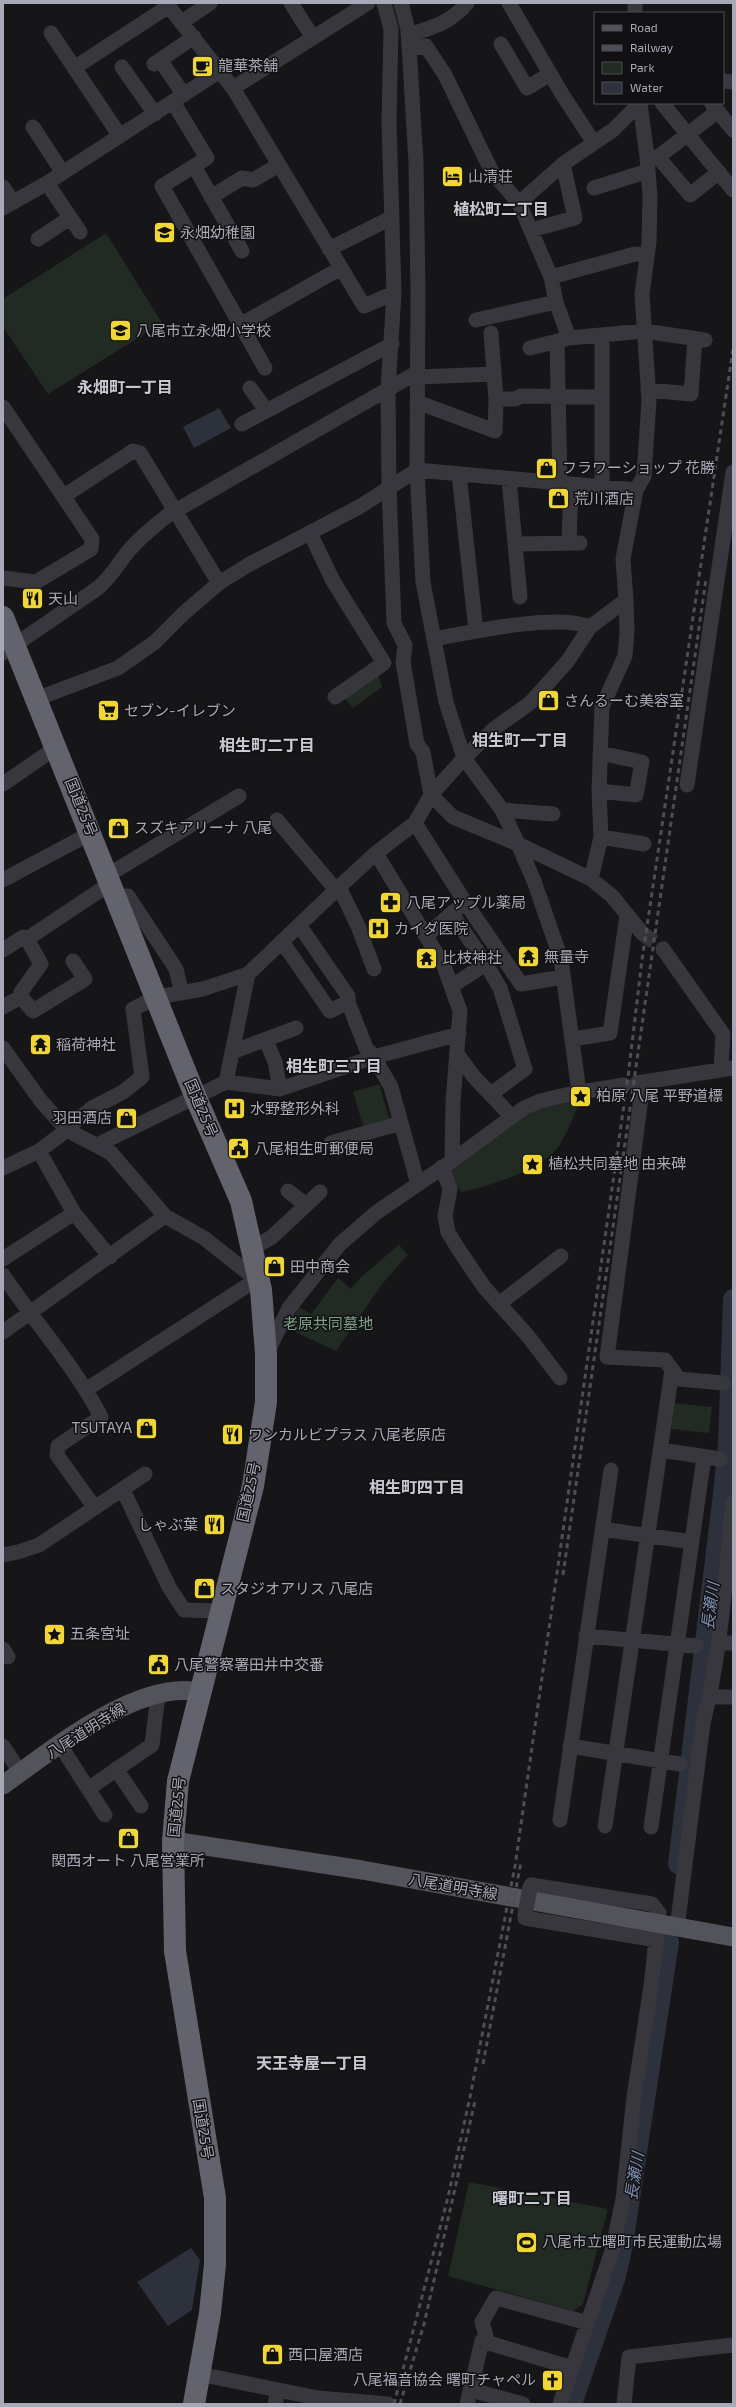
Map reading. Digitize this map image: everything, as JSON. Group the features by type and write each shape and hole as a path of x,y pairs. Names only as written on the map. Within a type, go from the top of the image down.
{"highway":[{"name":"国道25号","path":"3,617 9,649 36,698 57,747 196,1098 241,1201 259,1278 266,1354 266,1402 253,1486 199,1692 178,1781 173,1841 175,1951 215,2198 215,2264 210,2313 194,2404"}],"main road":[{"name":"八尾道明寺線","path":"3,1785 96,1721 120,1708 140,1699 158,1694 190,1690 199,1692"},
{"name":"八尾道明寺線","path":"173,1841 362,1870 658,1932 677,1928 733,1937"}],"street":[{"path":"182,22 210,3"},
{"path":"291,3 313,38"},
{"path":"233,88 368,3"},
{"path":"384,3 391,29 389,122 394,292 392,344 388,388 388,488 394,623 405,645 404,656 417,744 423,752 431,795 454,817 518,844 591,879 612,896 642,933"},
{"path":"401,3 408,41 416,162 418,375 417,470 423,582 446,702 464,758 502,810 534,881 558,952 573,1039 579,1092"},
{"path":"408,41 438,27 451,19 467,3"},
{"path":"509,3 550,74 594,143"},
{"path":"74,68 167,5 194,37 233,88 364,306 394,292"},
{"path":"51,33 120,136"},
{"path":"194,37 157,62 179,98 207,158 162,186 265,368"},
{"path":"408,41 426,46 445,75 492,172 519,203 551,277 563,339 558,396 565,485 574,543 515,544"},
{"path":"501,44 527,88 550,74"},
{"path":"122,67 155,114"},
{"path":"3,187 8,205 63,173 220,71"},
{"path":"519,203 562,164 613,130 639,104"},
{"path":"591,879 601,837 599,791 602,707 625,656 627,632 623,559 636,490 644,476 648,390 642,294 649,242 651,162 640,104"},
{"path":"663,104 733,190"},
{"path":"594,188 651,162 687,134 715,107 733,130"},
{"path":"33,127 63,173"},
{"path":"651,162 690,195 719,172"},
{"path":"530,230 575,218 562,164"},
{"path":"194,166 242,250"},
{"path":"211,197 242,178 253,180 279,166"},
{"path":"46,183 80,232"},
{"path":"38,239 70,218"},
{"path":"329,249 391,218"},
{"path":"551,277 636,254 647,255"},
{"path":"240,325 341,268"},
{"path":"476,320 556,302"},
{"path":"530,348 563,339 644,331 700,339 691,394 648,390"},
{"path":"417,402 495,431 496,399 491,333"},
{"path":"602,335 602,486"},
{"path":"242,424 392,344"},
{"path":"9,649 98,588 109,578 127,554 151,528 176,510 388,388 418,375 494,374"},
{"path":"250,388 266,410"},
{"path":"496,399 558,396 602,397"},
{"path":"3,407 92,539 91,549 36,582 3,578"},
{"path":"64,496 133,451 140,453 219,583"},
{"path":"36,698 118,668 155,642 184,613 219,583 248,564 359,507 417,470 565,485 602,486 636,490"},
{"path":"687,786 733,472"},
{"path":"459,474 476,631"},
{"path":"509,479 520,597"},
{"path":"310,533 333,581 384,663"},
{"path":"3,1168 39,1151 92,1108 123,1092 142,1077 133,1009 157,997 203,989 248,974 283,943 337,888 376,853 415,823 431,795 464,758 495,728 530,702 567,662 590,627 626,600"},
{"path":"434,639 525,624 578,623 590,627"},
{"path":"335,697 384,663 404,656"},
{"path":"3,784 57,747"},
{"path":"599,791 636,795 642,762 600,753"},
{"path":"3,950 23,937 27,939 112,885 239,796"},
{"path":"502,810 553,814"},
{"path":"277,820 337,888 358,926 374,969"},
{"path":"415,823 465,902 521,984"},
{"path":"3,880 91,833"},
{"path":"601,837 644,844"},
{"path":"376,853 427,935 444,966 460,1011 447,1164 450,1189 445,1216 448,1232 484,1287 528,1336 560,1378"},
{"path":"112,885 128,896 176,969 182,993"},
{"path":"427,935 465,902"},
{"path":"452,914 486,964 500,988 525,1068 491,1094"},
{"path":"573,1039 610,1032 626,915"},
{"path":"299,925 348,996 348,1002 366,1048 374,1057 391,1087 418,1184"},
{"path":"27,939 41,964 21,992 22,997 33,1011 85,979 73,961"},
{"path":"283,943 330,1011 348,1002"},
{"path":"266,1354 290,1308 340,1244 377,1212 447,1164 524,1108 540,1101 579,1092 728,1069 723,1034 663,949"},
{"path":"452,986 501,954"},
{"path":"226,1082 248,974"},
{"path":"500,988 563,977"},
{"path":"3,1007 22,997"},
{"path":"232,1052 296,1028"},
{"path":"97,1144 196,1098 226,1082 280,1089 374,1057 459,1034"},
{"path":"266,1040 275,1062 280,1089"},
{"path":"3,1048 41,1101 66,1130 111,1152 165,1216 204,1238 247,1272 259,1278"},
{"path":"457,1054 475,1078 512,1117"},
{"path":"634,1084 607,1357 665,1360 679,1379 723,1384"},
{"path":"331,1144 401,1123"},
{"path":"39,1151 74,1213 110,1256"},
{"path":"288,1191 306,1205"},
{"path":"253,1248 272,1237 320,1192"},
{"path":"3,1258 74,1213"},
{"path":"3,1332 30,1315 165,1216"},
{"path":"499,1304 561,1256"},
{"path":"3,1275 30,1315 87,1389 101,1417 58,1446 57,1455 95,1508"},
{"path":"87,1389 259,1278"},
{"path":"605,1826 672,1370"},
{"path":"660,1450 720,1459"},
{"path":"651,1827 704,1457"},
{"path":"560,1820 611,1470"},
{"path":"3,1555 39,1545 145,1474"},
{"path":"123,1490 169,1587 184,1610 220,1611"},
{"path":"677,1928 703,1723 726,1643 733,1502"},
{"path":"602,1529 692,1542"},
{"path":"586,1636 696,1646"},
{"path":"88,1789 152,1745 158,1694"},
{"path":"710,1697 733,1697"},
{"path":"60,1745 105,1815"},
{"path":"3,1746 20,1772"},
{"path":"570,1746 680,1764"},
{"path":"116,1769 141,1806"},
{"path":"560,2404 612,2251 623,2199 634,2097 658,1932 659,1911 652,1904 531,1884 525,1918 658,1932"},
{"path":"523,2404 469,2397 482,2341 486,2336 482,2322 496,2298 588,2323"},
{"path":"482,2341 573,2368"},
{"path":"624,2404 629,2357 733,2345"},
{"path":"199,2374 276,2397 318,2398 388,2404"}],"green space":[{"path":"106,233 162,323 48,394 3,327 3,299"},
{"path":"378,675 382,687 353,708 344,697"},
{"path":"379,1084 390,1121 364,1129 353,1092"},
{"path":"581,1099 559,1146 542,1162 515,1175 486,1186 462,1192 456,1186 450,1169 522,1115 543,1106"},
{"name":"老原共同墓地","path":"399,1245 408,1255 383,1283 336,1351 289,1329 298,1307 311,1314 338,1278 351,1289 361,1277"},
{"path":"674,1403 712,1407 709,1433 671,1429"},
{"name":"八尾市立曙町市民運動広場","path":"469,2182 608,2209 583,2304 573,2311 448,2276"}],"water":[{"path":"219,408 231,428 194,448 183,427"},
{"path":"191,2248 200,2260 192,2310 168,2326 137,2282"}],"waterway":[{"name":"長瀬川","path":"678,1864 728,1444 733,1299"},
{"name":"長瀬川","path":"572,2404 616,2276 623,2244 669,1942"}],"tunnel":[{"path":"642,933 663,949"}],"railway":[{"path":"394,2404 448,2197 470,2097 515,1866 628,1077 642,960 733,349"},
{"path":"563,1575 706,579"},
{"path":"483,2064 521,1862"},
{"path":"400,2404 424,2324 475,2101"}],"place":[{"name":"龍華茶舗","path":"203,66"},
{"name":"山清荘","path":"453,177"},
{"name":"永畑幼稚園","path":"165,233"},
{"name":"八尾市立永畑小学校","path":"121,331"},
{"name":"フラワーショップ 花勝","path":"546,468"},
{"name":"荒川酒店","path":"559,499"},
{"name":"天山","path":"32,599"},
{"name":"さんるーむ美容室","path":"548,701"},
{"name":"セブン-イレブン","path":"108,711"},
{"name":"スズキアリーナ 八尾","path":"118,828"},
{"name":"八尾アップル薬局","path":"390,903"},
{"name":"カイダ医院","path":"378,929"},
{"name":"無量寺","path":"528,957"},
{"name":"比枝神社","path":"426,958"},
{"name":"稲荷神社","path":"40,1045"},
{"name":"柏原 八尾 平野道標","path":"581,1096"},
{"name":"水野整形外科","path":"234,1109"},
{"name":"羽田酒店","path":"127,1118"},
{"name":"八尾相生町郵便局","path":"238,1149"},
{"name":"植松共同墓地 由来碑","path":"532,1164"},
{"name":"田中商会","path":"274,1267"},
{"name":"TSUTAYA","path":"147,1428"},
{"name":"ワンカルビプラス 八尾老原店","path":"233,1435"},
{"name":"しゃぶ葉","path":"214,1525"},
{"name":"スタジオアリス 八尾店","path":"204,1589"},
{"name":"五条宮址","path":"55,1634"},
{"name":"八尾警察署田井中交番","path":"159,1665"},
{"name":"関西オート 八尾営業所","path":"128,1838"},
{"name":"八尾市立曙町市民運動広場","path":"527,2242"},
{"name":"西口屋酒店","path":"273,2355"},
{"name":"八尾福音協会 曙町チャペル","path":"552,2380"}],"district":[{"name":"植松町二丁目","path":"501,209"},
{"name":"永畑町一丁目","path":"125,387"},
{"name":"相生町一丁目","path":"520,740"},
{"name":"相生町二丁目","path":"267,745"},
{"name":"相生町三丁目","path":"334,1066"},
{"name":"相生町四丁目","path":"417,1487"},
{"name":"天王寺屋一丁目","path":"312,2063"},
{"name":"曙町二丁目","path":"532,2198"}]}
